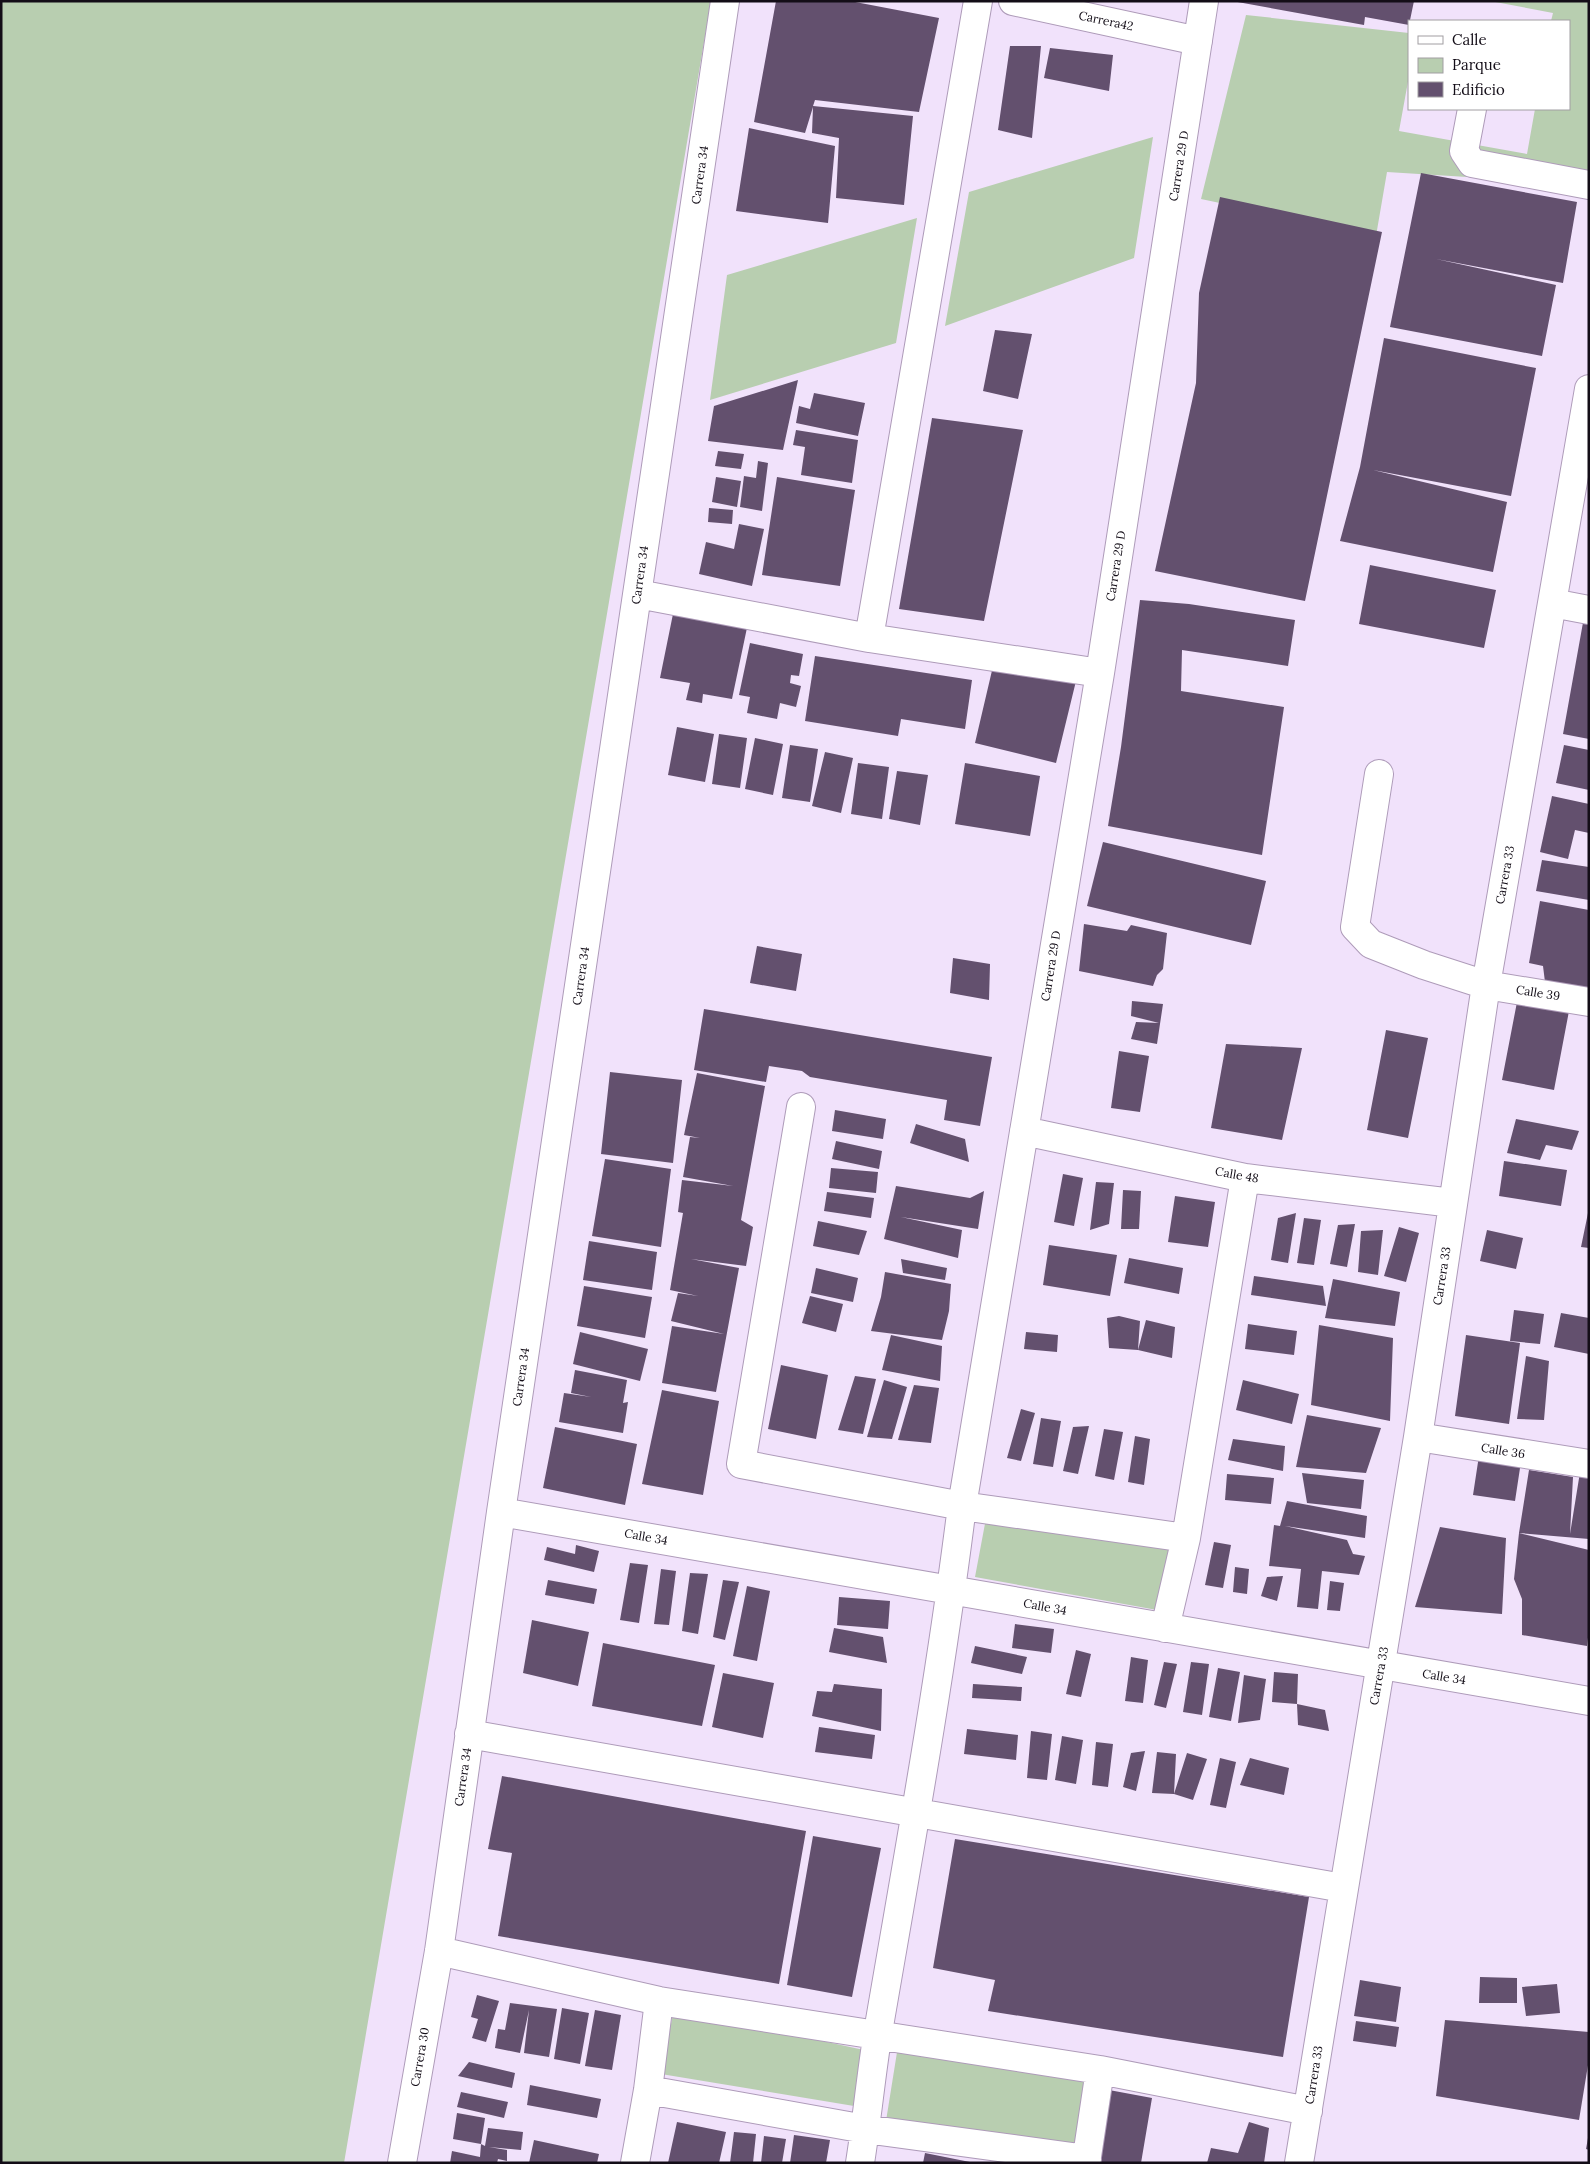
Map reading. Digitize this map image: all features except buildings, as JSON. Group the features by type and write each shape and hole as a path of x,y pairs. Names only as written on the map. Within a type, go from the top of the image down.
{"street":[{"name":"Carrera 34","path":"439,1951 501,1512 726,1"},
{"path":"868,638 978,1"},
{"name":"Carrera42","path":"1013,1 1198,40"},
{"name":"Carrera 29 D","path":"860,2163 878,2034 917,1813 962,1506 1100,673 1204,1"},
{"path":"1472,110 1464,151 1472,163 1589,186"},
{"name":"Carrera 33","path":"1299,2163 1418,1437 1486,985 1587,405"},
{"path":"638,594 868,638 1100,673"},
{"path":"1552,603 1589,610"},
{"name":"Calle 39","path":"1379,774 1355,927 1371,944 1424,965 1486,985 1589,1002"},
{"path":"801,1107 741,1464 962,1506 1186,1538"},
{"name":"Calle 48","path":"1024,1130 1245,1178 1453,1203"},
{"path":"1165,1628 1186,1538 1245,1178"},
{"name":"Calle 36","path":"1418,1437 1589,1464"},
{"name":"Calle 34","path":"501,1512 1589,1701"},
{"path":"469,1734 1343,1888"},
{"path":"439,1951 659,2001 1100,2070 1308,2110"},
{"name":"Carrera 30","path":"402,2163 439,1951"},
{"path":"635,2163 648,2090 659,2001"},
{"path":"648,2090 865,2129 1086,2161 1100,2070"}],"green space":[{"path":"1,1 711,1 344,2163 1,2163"},
{"path":"1490,1 1589,1 1589,173 1499,179 1387,172 1376,236 1201,199 1246,15 1408,33 1408,82 1399,131 1527,154 1535,110 1570,110 1570,20 1551,20 1553,13"},
{"path":"1153,137 1134,258 945,326 969,192"},
{"path":"917,218 896,343 710,400 727,275"},
{"path":"987,1513 1172,1546 1157,1610 975,1577"},
{"path":"674,2009 864,2050 854,2106 661,2074"},
{"path":"898,2046 1090,2083 1074,2152 886,2121"}]}
